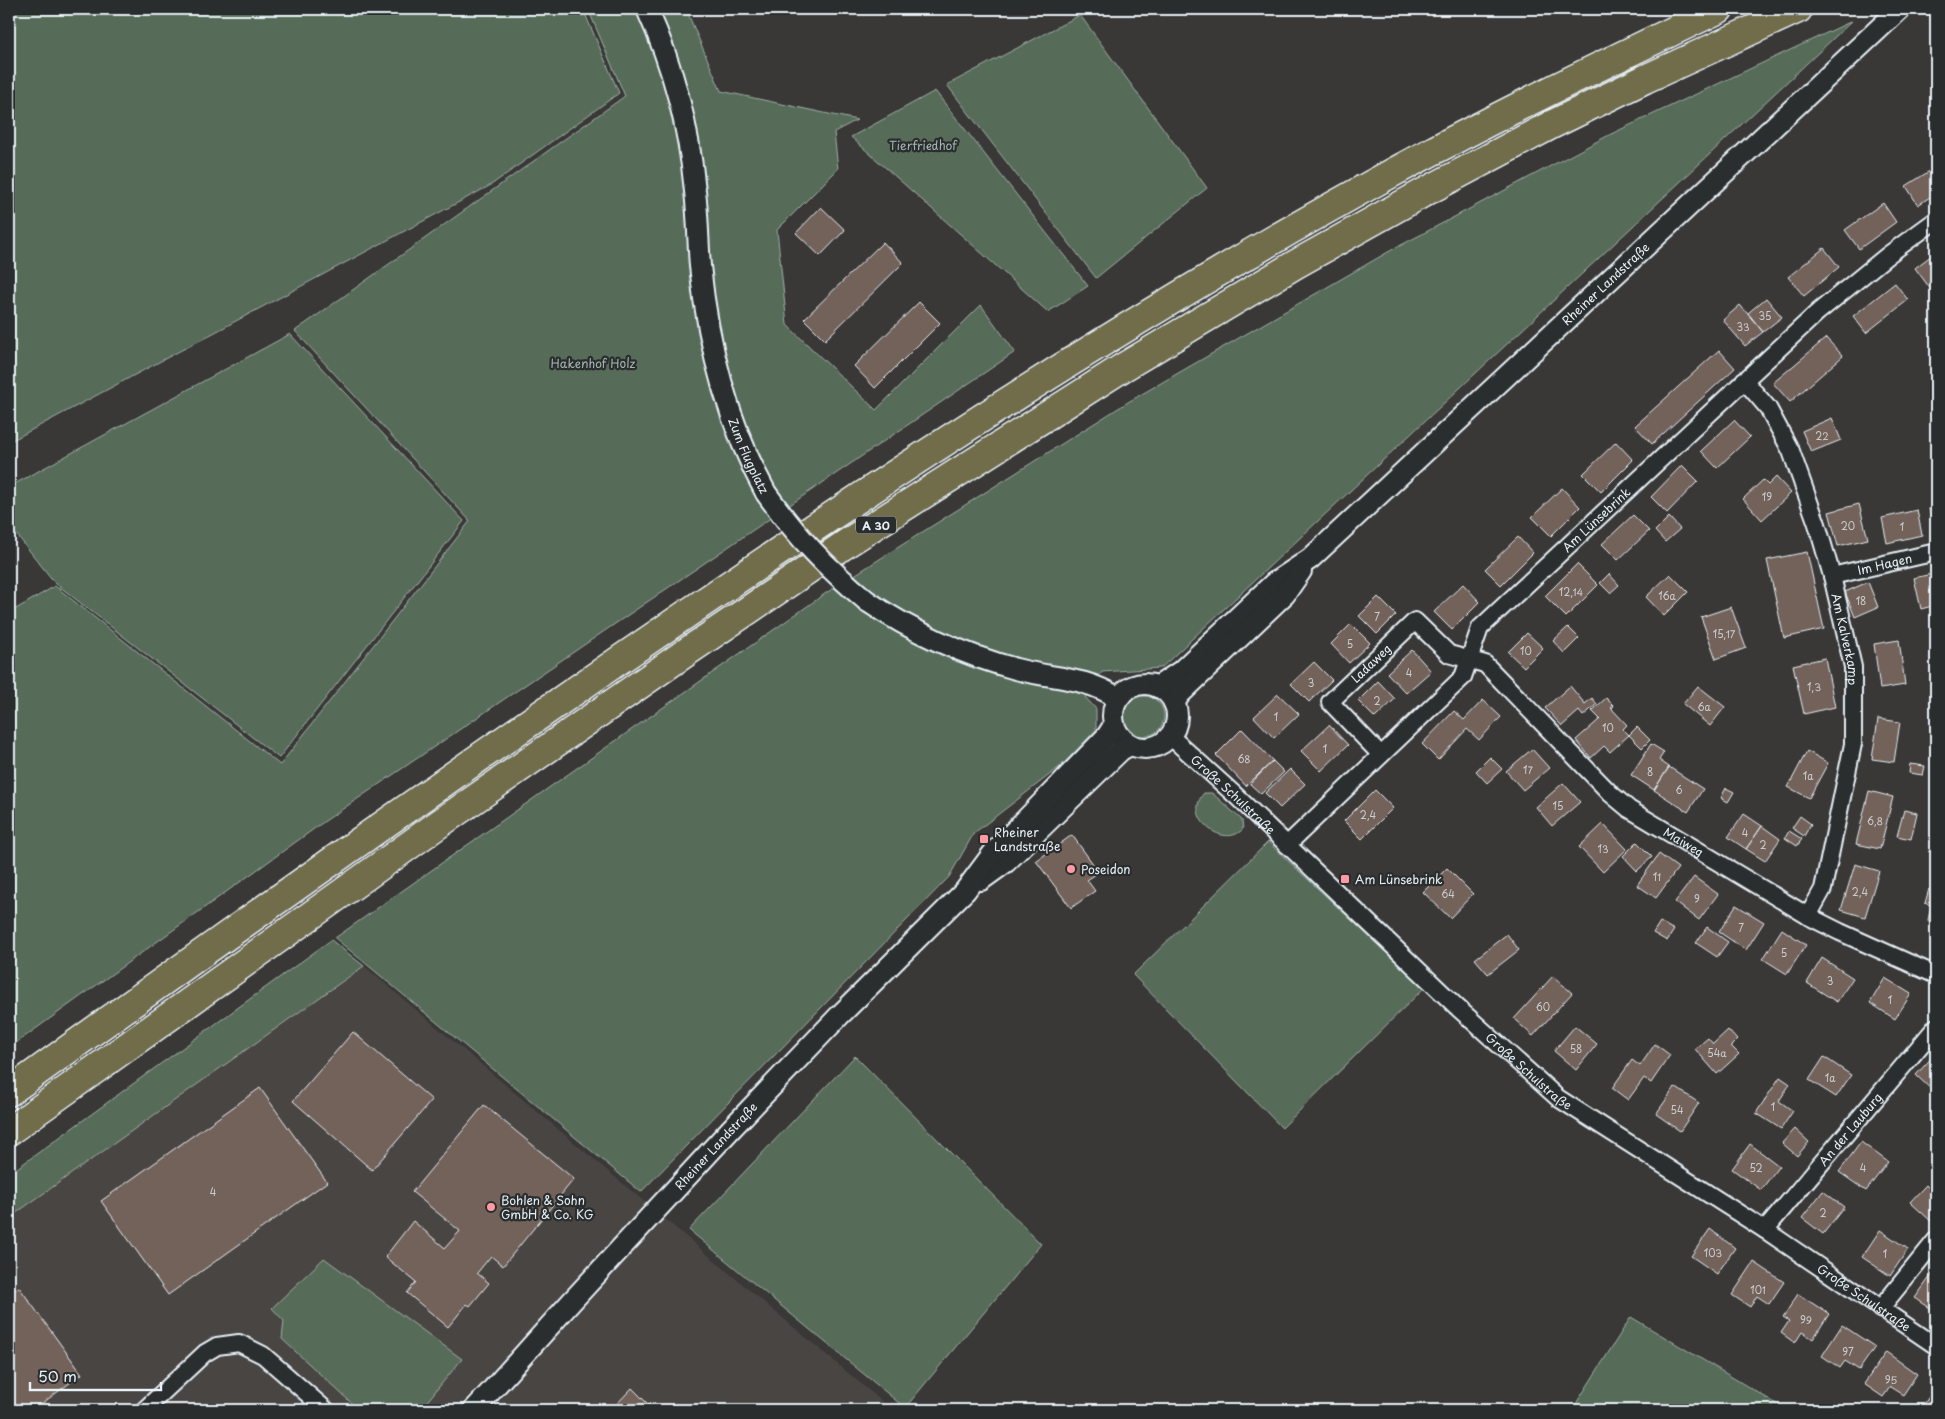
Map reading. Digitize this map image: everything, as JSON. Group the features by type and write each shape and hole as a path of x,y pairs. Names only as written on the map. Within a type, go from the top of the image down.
{"highway":[{"name":"A 30","path":"9,1092 237,927 694,608 898,471 1096,345 1382,179 1543,94 1719,9"},
{"name":"A 30","path":"9,1131 412,843 847,542 1114,373 1296,264 1423,193 1602,100 1798,9"}],"street":[{"name":"Zum Flugplatz","path":"647,9 658,32 675,82 687,137 695,190 700,267 712,346 729,410 749,464 766,494 789,527 834,574 867,601 928,638 973,656 1018,669 1087,682 1118,698"},
{"name":"Rheiner Landstraße","path":"1158,686 1181,671 1274,583 1310,559 1900,9"},
{"name":"Am Lünsebrink","path":"1287,844 1463,677 1480,628 1818,312 1888,255 1936,220"},
{"name":"Am Kalverkamp","path":"1744,380 1768,408 1791,452 1818,524 1853,667 1853,744 1823,889 1808,916"},
{"name":"Im Hagen","path":"1832,576 1936,552"},
{"name":"Rheiner Landstraße","path":"1174,703 1180,694 1285,594 1310,559"},
{"name":"Ladaweg","path":"1381,755 1330,702 1415,621 1449,654 1469,659"},
{"name":"Maiweg","path":"1469,659 1485,664 1610,794 1629,809 1808,916 1936,975"},
{"path":"1136,685 1158,686 1164,690 1174,703 1177,720 1170,736 1162,743 1152,747 1141,748 1130,744 1123,740 1114,725 1113,716 1118,698 1126,690 1136,685"},
{"name":"Rheiner Landstraße","path":"474,1410 730,1130 965,891 994,852 1107,736 1114,725"},
{"name":"Große Schulstraße","path":"1170,736 1287,844 1458,1008 1558,1098 1765,1230 1936,1346"},
{"name":"Rheiner Landstraße","path":"965,891 1006,862 1121,750 1130,744"},
{"name":"An der Lauburg","path":"1765,1230 1936,1027"},
{"path":"1880,1309 1936,1240"},
{"path":"144,1410 205,1353 217,1346 239,1343 263,1355 326,1410"}],"shaded area":[{"path":"364,966 885,1404 888,1410 9,1410 9,1218"}],"green space":[{"path":"9,9 583,9 619,93 491,185 9,442"},
{"name":"Hakenhof Holz","path":"588,9 686,9 721,91 857,120 834,132 838,169 777,230 787,325 876,410 981,305 1015,352 325,821 9,1048 9,613 55,586 280,765 470,521 295,331 625,96"},
{"path":"1080,15 1207,188 1096,278 947,85"},
{"path":"1852,21 1161,668 1102,672 1085,697 1096,709 1096,730 1061,766 974,833 949,877 641,1192 335,938 826,593 1128,402 1388,252 1611,134"},
{"name":"Tierfriedhof","path":"935,91 1088,286 1048,312 851,137"},
{"path":"290,334 464,521 279,758 55,583 9,525 9,487"},
{"path":"1148,696 1155,699 1161,705 1164,716 1163,724 1155,733 1148,736 1140,736 1133,733 1125,724 1124,712 1127,705 1136,697"},
{"path":"1204,793 1212,793 1242,820 1243,829 1235,834 1226,836 1208,828 1198,812 1199,802"},
{"path":"1268,842 1424,988 1282,1128 1133,975"},
{"path":"331,940 364,966 9,1218 9,1174"},
{"path":"855,1056 1041,1244 905,1408 689,1230"},
{"path":"324,1258 462,1359 420,1410 359,1410 282,1339 284,1321 272,1308"},
{"path":"1631,1317 1787,1410 1572,1410"}],"building":[{"path":"1936,167 1936,193 1918,205 1906,186"},
{"path":"1883,203 1896,222 1859,249 1845,230"},
{"path":"821,207 845,230 820,256 796,233"},
{"path":"883,242 903,263 825,340 804,319"},
{"path":"1824,248 1839,267 1804,296 1788,277"},
{"path":"1936,252 1936,295 1935,295 1915,268"},
{"path":"1895,283 1908,300 1866,333 1853,316"},
{"path":"1766,298 1782,317 1763,332 1748,313"},
{"path":"919,302 940,323 875,388 854,366"},
{"path":"1740,305 1763,332 1745,346 1723,320"},
{"path":"1826,338 1843,356 1790,402 1773,383"},
{"path":"1719,350 1735,368 1652,444 1635,426"},
{"path":"1832,418 1841,440 1811,452 1802,431"},
{"path":"1734,420 1750,437 1717,468 1701,451"},
{"path":"1616,442 1633,460 1601,492 1583,474"},
{"path":"1682,465 1698,481 1667,513 1651,497"},
{"path":"1776,477 1791,493 1762,520 1743,499 1763,480 1768,485"},
{"path":"1562,488 1580,507 1551,536 1532,517"},
{"path":"1859,504 1868,539 1838,546 1829,512"},
{"path":"1936,507 1936,532 1935,532 1929,509"},
{"path":"1917,510 1922,535 1887,543 1882,518"},
{"path":"1633,515 1649,531 1618,560 1602,544"},
{"path":"1669,517 1680,529 1665,542 1655,531"},
{"path":"1518,537 1533,553 1501,585 1485,569"},
{"path":"1807,552 1824,629 1784,638 1767,560"},
{"path":"1577,564 1598,585 1566,617 1545,596"},
{"path":"1936,573 1936,605 1921,609 1914,578"},
{"path":"1609,574 1619,585 1610,593 1600,583"},
{"path":"1670,574 1688,592 1664,616 1646,597"},
{"path":"1868,582 1878,607 1855,617 1845,592"},
{"path":"1463,584 1480,602 1452,630 1434,612"},
{"path":"1378,597 1396,615 1377,634 1359,616"},
{"path":"1731,607 1746,648 1716,659 1701,617"},
{"path":"1351,624 1370,643 1349,663 1331,644"},
{"path":"1568,627 1579,638 1564,653 1553,641"},
{"path":"1527,633 1543,648 1524,667 1508,652"},
{"path":"1899,640 1905,685 1880,689 1874,644"},
{"path":"1412,650 1431,671 1406,693 1387,673"},
{"path":"1825,658 1835,707 1804,714 1793,665"},
{"path":"1314,662 1332,680 1309,702 1291,684"},
{"path":"1378,681 1395,699 1375,718 1358,701"},
{"path":"1570,686 1585,704 1592,698 1597,704 1583,716 1579,711 1562,726 1545,708"},
{"path":"1698,686 1725,707 1710,726 1683,704"},
{"path":"1278,694 1299,714 1274,738 1254,717"},
{"path":"1606,698 1614,706 1611,708 1627,725 1623,729 1629,735 1610,752 1604,746 1591,758 1576,740 1600,719 1592,711"},
{"path":"1483,700 1501,717 1479,740 1467,729 1438,760 1422,744 1454,711 1464,720"},
{"path":"1878,719 1900,722 1894,762 1872,759"},
{"path":"1329,725 1348,745 1321,771 1301,751"},
{"path":"1637,727 1650,740 1642,748 1629,735"},
{"path":"1242,729 1273,761 1246,786 1216,755"},
{"path":"1651,744 1664,752 1659,760 1669,767 1654,790 1631,775"},
{"path":"1532,749 1549,768 1523,790 1506,771"},
{"path":"1807,751 1828,763 1809,798 1788,787"},
{"path":"1490,757 1502,769 1487,783 1476,771"},
{"path":"1273,761 1284,772 1261,794 1250,784"},
{"path":"1910,764 1925,766 1923,775 1909,773"},
{"path":"1669,767 1703,789 1688,812 1654,790"},
{"path":"1290,769 1305,784 1280,808 1265,793"},
{"path":"1563,783 1580,802 1552,826 1536,807"},
{"path":"1726,788 1734,792 1728,802 1721,798"},
{"path":"1375,790 1393,808 1362,839 1344,821"},
{"path":"1869,791 1893,797 1880,849 1856,844"},
{"path":"1904,810 1917,813 1911,839 1897,836"},
{"path":"1744,814 1762,826 1746,849 1728,837"},
{"path":"1800,816 1811,824 1804,836 1792,828"},
{"path":"1603,824 1627,849 1603,872 1579,847"},
{"path":"1762,826 1780,839 1765,861 1746,849"},
{"path":"1789,831 1802,839 1797,846 1785,838"},
{"path":"1072,835 1099,872 1087,880 1095,891 1071,908 1036,861"},
{"path":"1637,842 1652,857 1637,871 1623,856"},
{"path":"1659,854 1678,868 1656,898 1637,885"},
{"path":"1855,864 1879,871 1865,917 1841,910"},
{"path":"1447,868 1473,894 1450,918 1423,892"},
{"path":"1694,877 1718,894 1699,920 1675,902"},
{"path":"1929,889 1934,891 1930,905 1925,903"},
{"path":"1936,892 1936,935 1928,920 1934,893"},
{"path":"1736,905 1764,922 1746,950 1719,932"},
{"path":"1660,922 1674,930 1667,941 1653,933"},
{"path":"1707,927 1728,942 1717,957 1696,943"},
{"path":"1782,929 1806,945 1787,974 1763,959"},
{"path":"1507,934 1519,950 1488,974 1475,959"},
{"path":"1822,958 1853,978 1837,1002 1807,983"},
{"path":"1553,976 1572,993 1533,1036 1514,1019"},
{"path":"1885,978 1911,994 1895,1019 1870,1003"},
{"path":"1575,1026 1597,1044 1576,1070 1554,1051"},
{"path":"1728,1030 1737,1040 1731,1046 1739,1054 1717,1074 1695,1049 1708,1038 1713,1044"},
{"path":"353,1032 432,1100 372,1170 293,1101"},
{"path":"1655,1044 1670,1055 1651,1083 1644,1078 1628,1100 1612,1088 1632,1060 1640,1066"},
{"path":"1936,1053 1936,1092 1935,1093 1916,1075"},
{"path":"1824,1057 1851,1075 1836,1097 1809,1080"},
{"path":"1780,1077 1790,1084 1779,1101 1793,1111 1781,1129 1756,1113"},
{"path":"1675,1087 1699,1103 1680,1131 1656,1114"},
{"path":"260,1088 327,1182 168,1295 101,1201"},
{"name":"Bohlen & Sohn GmbH & Co. KG","path":"484,1105 574,1179 503,1266 491,1256 477,1273 489,1283 470,1306 467,1304 448,1327 407,1293 416,1282 385,1257 413,1221 445,1248 460,1231 412,1192"},
{"path":"1795,1129 1809,1142 1797,1156 1782,1143"},
{"path":"1861,1142 1888,1162 1866,1191 1839,1172"},
{"path":"1750,1144 1779,1166 1761,1190 1732,1169"},
{"path":"1926,1185 1936,1195 1936,1218 1932,1222 1910,1202"},
{"path":"1823,1191 1844,1207 1823,1234 1802,1218"},
{"path":"1710,1229 1735,1248 1717,1274 1691,1256"},
{"path":"1880,1230 1908,1249 1890,1276 1862,1257"},
{"path":"1754,1262 1784,1282 1769,1304 1757,1296 1750,1307 1732,1295"},
{"path":"1933,1273 1936,1275 1936,1312 1915,1298"},
{"path":"19,1287 82,1374 33,1410 9,1410 9,1294"},
{"path":"1798,1294 1829,1314 1813,1339 1802,1332 1795,1343 1781,1333 1789,1321 1783,1317"},
{"path":"1842,1325 1875,1347 1859,1370 1845,1361 1840,1368 1822,1356"},
{"path":"1886,1352 1917,1374 1903,1395 1890,1387 1883,1397 1864,1384"},
{"path":"632,1388 654,1410 611,1410"},
{"path":"1935,1388 1936,1410 1920,1410"}],"place":[{"name":"Rheiner Landstraße","path":"984,839"},
{"name":"Poseidon","path":"1071,869"},
{"name":"Am Lünsebrink","path":"1345,879"},
{"name":"Bohlen & Sohn GmbH & Co. KG","path":"491,1207"}]}
